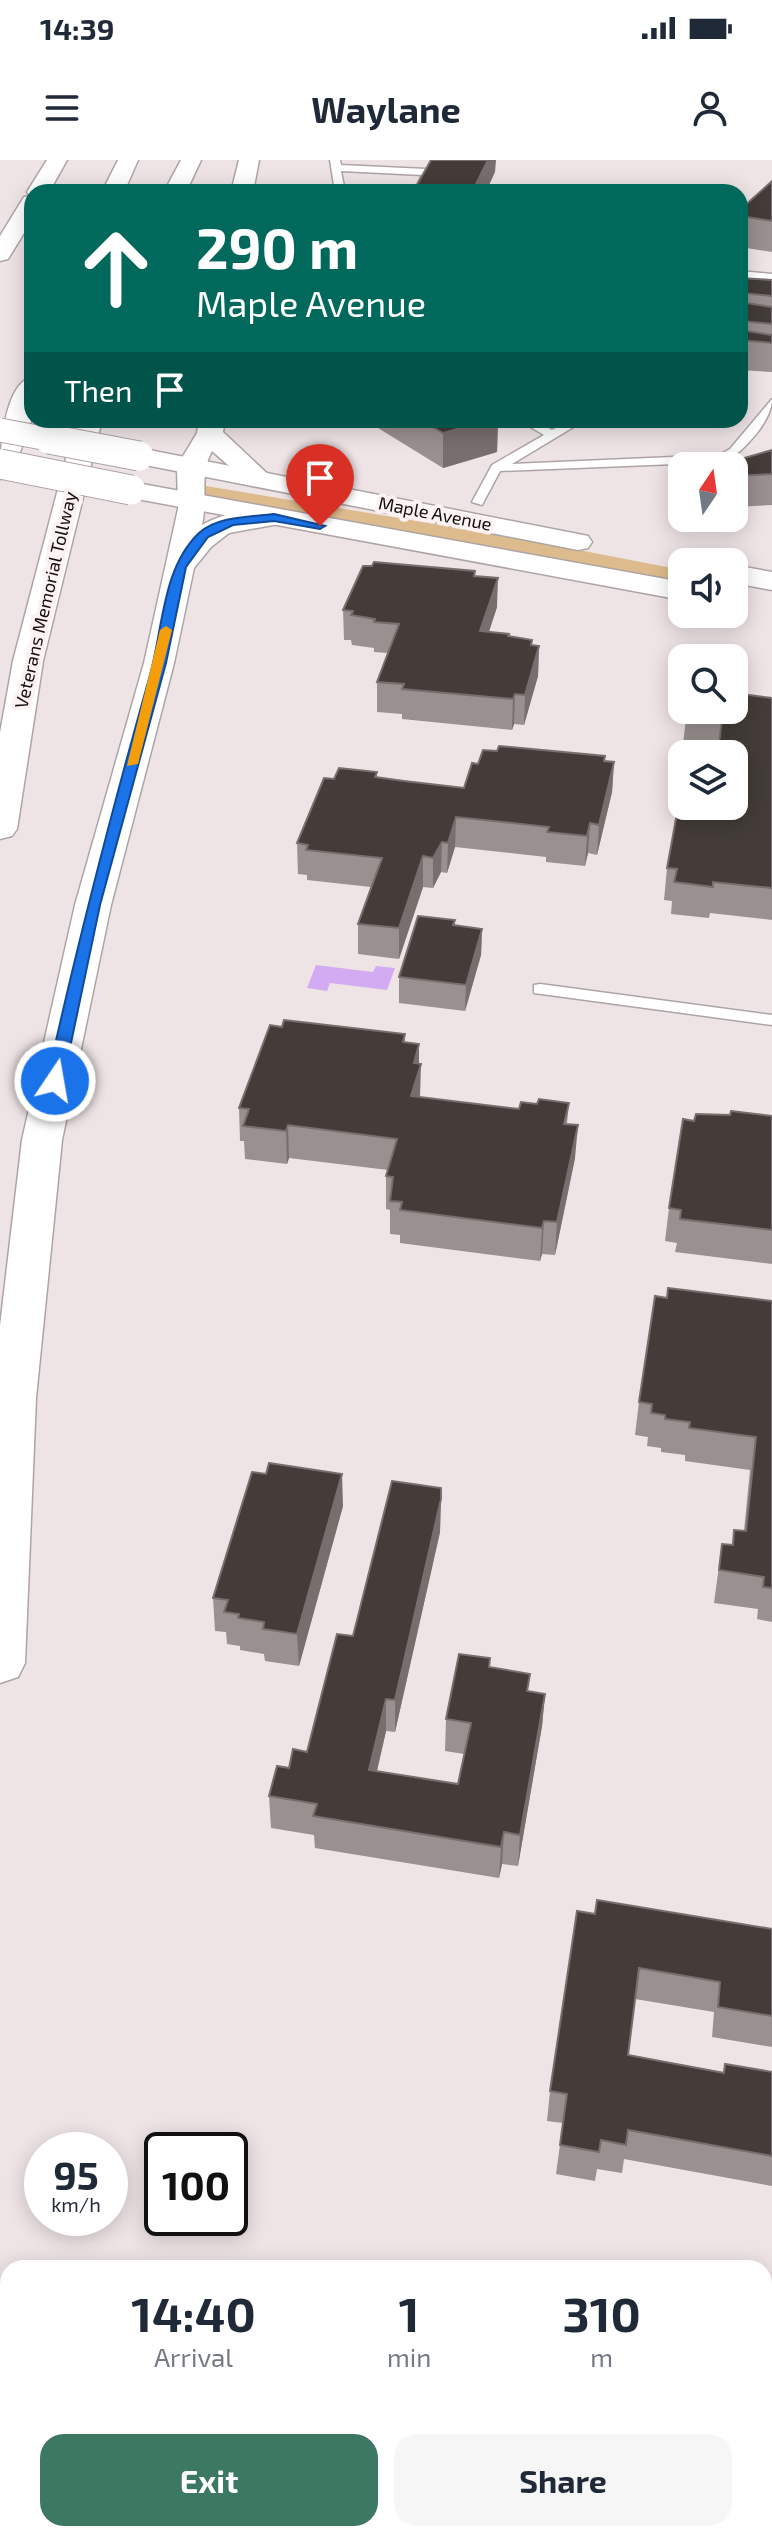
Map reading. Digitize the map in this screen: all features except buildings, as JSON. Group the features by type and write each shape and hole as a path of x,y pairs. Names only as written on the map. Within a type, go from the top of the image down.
{"main road":[{"path":"43,184 57,160"},
{"path":"117,184 128,160"},
{"path":"179,184 191,160"},
{"path":"244,184 249,160"},
{"path":"0,254 24,215"},
{"path":"0,471 24,406"},
{"name":"Veterans Memorial Tollway","path":"0,829 28,661 87,428"},
{"path":"0,1663 14,1398 42,1140 93,905 159,663 192,509 190,466 210,428"},
{"path":"212,428 223,449 261,480"},
{"name":"Maple Avenue","path":"0,430 607,548"},
{"name":"Maple Avenue","path":"0,464 668,588"},
{"path":"180,567 204,535 217,526 274,517"},
{"path":"748,577 772,581"},
{"path":"748,604 772,608"}],"lane":[{"path":"339,184 336,164 426,172 423,184"},
{"path":"748,276 772,277"},
{"path":"496,468 721,459 734,452 772,402"},
{"path":"539,428 552,435"},
{"path":"478,502 496,468 565,428"},
{"path":"540,989 772,1020"},
{"path":"748,1017 772,1013"}],"shaded area":[{"path":"206,486 507,536 668,567 668,580 202,497"},
{"path":"316,965 373,972 376,966 395,968 387,990 330,983 327,991 307,988"}],"slow traffic":[{"path":"132,764 166,630"}],"route":[{"path":"55,1081 93,905 159,663 180,567 204,535 217,526 274,517 320,526"}]}
